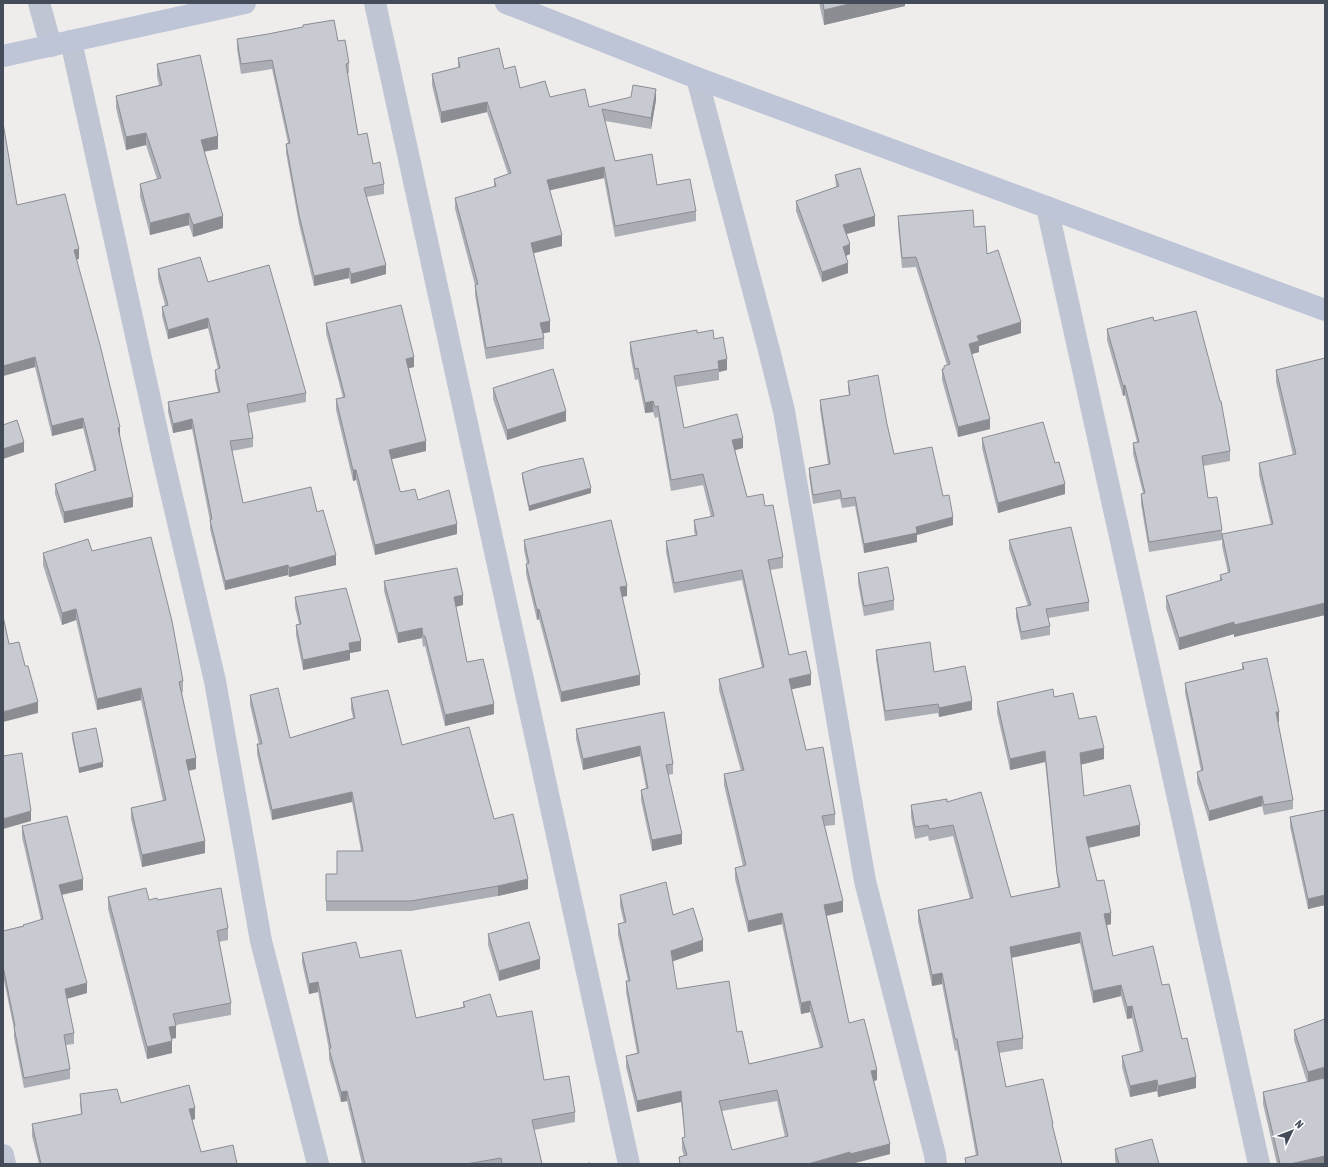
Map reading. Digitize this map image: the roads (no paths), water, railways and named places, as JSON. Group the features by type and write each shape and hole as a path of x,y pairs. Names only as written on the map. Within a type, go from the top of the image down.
{"street":[{"path":"39,3 61,44 163,458 215,681 261,941 318,1164"},
{"path":"3,56 245,3"},
{"path":"375,3 629,1164"},
{"path":"506,3 697,78 1325,310"},
{"path":"697,78 784,412 865,881 934,1148 936,1164"},
{"path":"1047,207 1259,1164"},
{"path":"3,1155 5,1164"}]}
